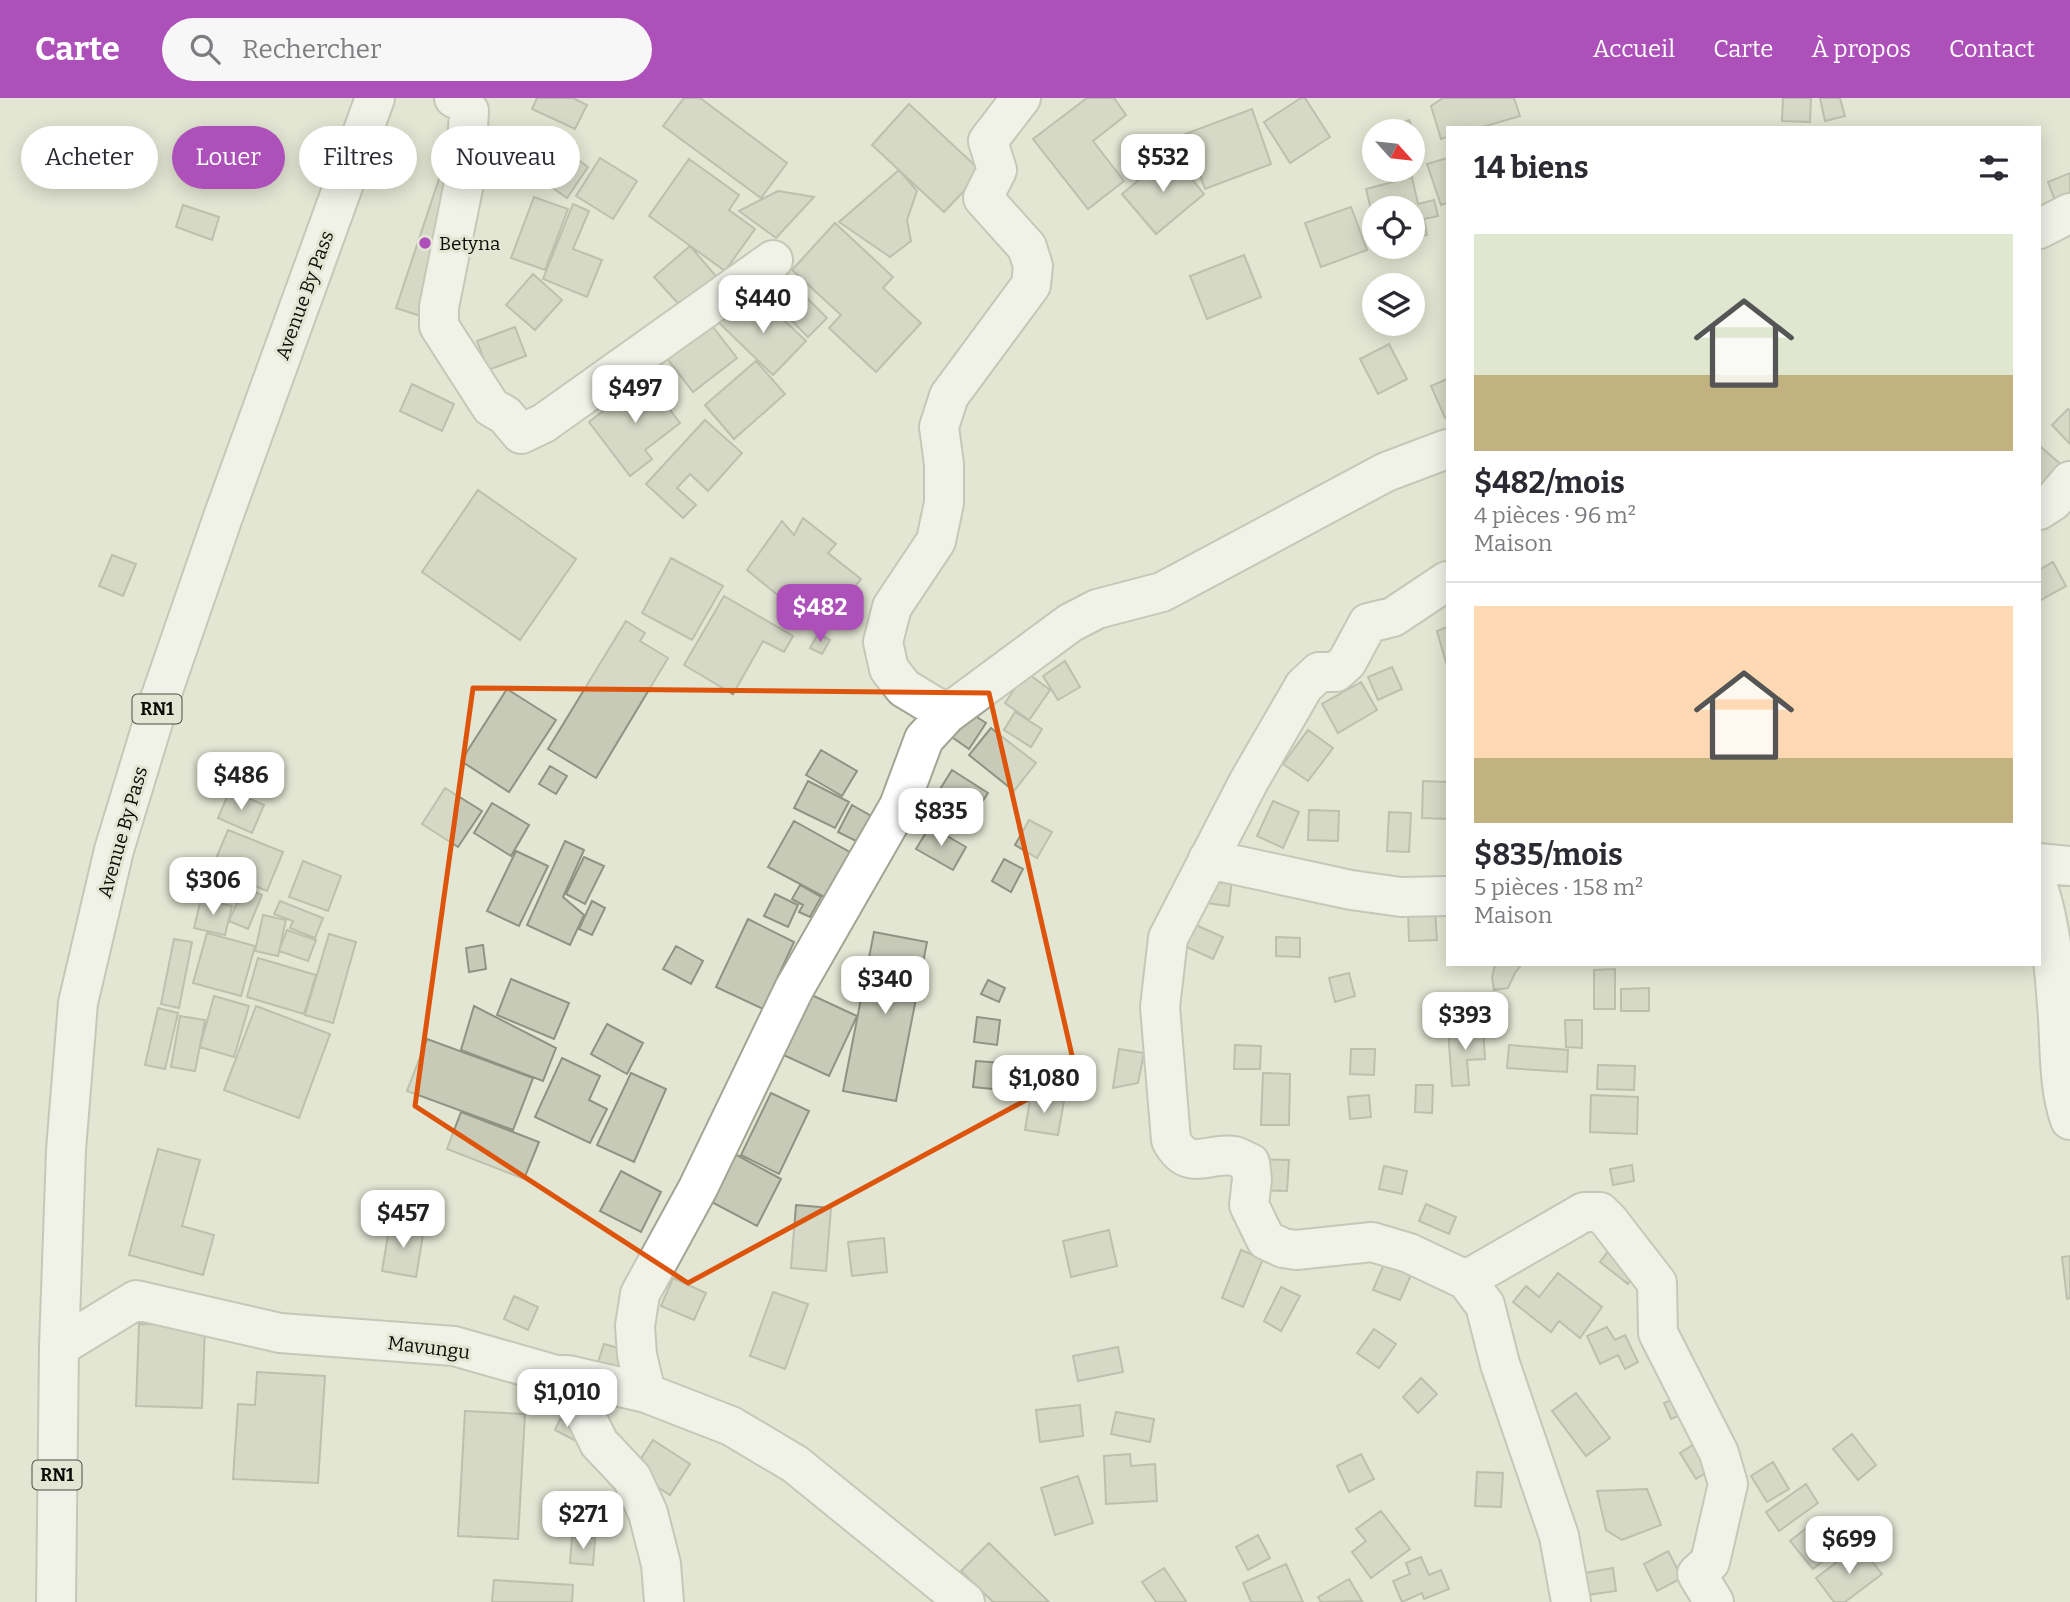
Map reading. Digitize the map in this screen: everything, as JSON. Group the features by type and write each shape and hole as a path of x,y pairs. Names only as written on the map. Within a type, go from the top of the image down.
{"main road":[{"name":"Avenue By Pass","path":"55,1602 59,1348 66,1150 78,1003 114,850 160,699 375,98"},
{"path":"454,98 462,102 469,111 465,178 439,307 439,326 491,407 505,415 521,435 544,423 773,260"},
{"path":"947,714 904,688 890,669 883,642 892,607 936,541 944,503 944,464 939,427 949,396 1031,285 1032,266 1027,247 983,198 997,170 988,141 1021,98"},
{"path":"2041,228 2070,213"},
{"path":"646,1393 637,1355 635,1326 640,1294 698,1188 794,989 899,806 924,738 947,714 1070,623 1097,609 1162,592 1386,472 1446,449"},
{"path":"2041,509 2053,501 2070,481"},
{"path":"1446,582 1393,617 1367,623 1348,662 1336,672 1318,672 1304,686 1248,780 1167,938 1160,1007 1171,1140 1178,1153 1191,1160 1234,1156 1250,1163 1252,1179 1249,1205 1266,1240 1283,1248 1296,1250 1372,1242 1409,1253 1466,1280 1485,1304 1500,1364 1559,1536 1572,1602"},
{"path":"1208,859 1351,890 1401,897 1446,896"},
{"path":"2041,863 2070,866"},
{"path":"2041,896 2047,914 2060,1063 2070,1120"},
{"path":"1466,1280 1584,1212 1600,1212 1657,1283 1657,1333 1719,1453 1728,1484 1710,1562 1697,1574 1714,1602"},
{"name":"Mavungu","path":"59,1348 135,1300 280,1333 454,1346 556,1375 568,1375 646,1393 731,1426 795,1464 965,1602"},
{"path":"556,1375 582,1406 599,1443 632,1478 648,1513 661,1564 664,1602"}],"highlighted area":[{"path":"473,688 989,693 1076,1073 688,1283 415,1106"}],"building":[{"path":"537,98 573,98 587,105 576,126 569,126 532,109"},
{"path":"684,98 700,98 787,163 761,198 663,126"},
{"path":"1087,98 1114,98 1126,115 1093,141 1124,181 1088,209 1033,139"},
{"path":"1305,98 1330,137 1290,163 1264,122"},
{"path":"1443,98 1514,98 1520,116 1486,126 1446,126 1446,137 1441,139 1431,106"},
{"path":"1783,98 1811,98 1810,122 1782,121"},
{"path":"1820,98 1840,98 1845,116 1825,121"},
{"path":"909,104 982,172 944,212 872,145"},
{"path":"1252,109 1271,164 1205,189 1185,134"},
{"path":"1171,153 1204,194 1156,234 1122,194"},
{"path":"600,158 637,181 613,219 576,196"},
{"path":"1446,158 1446,203 1441,205 1427,164"},
{"path":"689,159 739,195 729,210 755,229 725,271 649,216"},
{"path":"580,161 588,167 580,179"},
{"path":"899,170 917,191 907,220 911,241 890,257 839,222"},
{"path":"2070,173 2070,207 2059,211 2048,182"},
{"path":"1393,182 1413,182 1416,196 1368,196 1366,189"},
{"path":"436,189 472,189 430,319 396,308"},
{"path":"554,189 573,189 567,198"},
{"path":"778,191 814,197 776,238 739,211"},
{"path":"534,197 568,209 545,270 511,258"},
{"path":"1434,200 1438,216 1425,219 1425,202"},
{"path":"573,204 589,211 573,249 602,260 587,297 543,279"},
{"path":"183,205 219,217 212,240 176,227"},
{"path":"1351,207 1362,237 1362,252 1321,267 1305,223"},
{"path":"835,223 893,277 883,288 921,323 876,372 829,328 841,315 792,270"},
{"path":"690,246 721,282 686,312 654,277"},
{"path":"1244,255 1261,297 1207,319 1190,276"},
{"path":"533,274 562,300 535,330 506,305"},
{"path":"783,274 827,318 808,337 764,293"},
{"path":"764,301 806,341 773,375 715,319"},
{"path":"706,318 737,358 693,392 662,352"},
{"path":"515,327 526,356 488,370 477,341"},
{"path":"1389,344 1407,379 1378,394 1360,359"},
{"path":"756,361 785,394 734,439 705,405"},
{"path":"646,378 680,423 645,450 652,459 630,476 589,422"},
{"path":"1446,379 1445,418 1431,386"},
{"path":"412,384 454,404 442,431 400,411"},
{"path":"2068,409 2070,411 2070,444 2052,425"},
{"path":"705,420 742,453 708,491 690,474 677,488 696,505 683,518 646,484"},
{"path":"2041,447 2065,468 2041,495"},
{"path":"478,490 576,559 520,640 422,572"},
{"path":"803,518 836,544 828,553 861,579 820,630 747,570 782,521 794,535"},
{"path":"112,555 136,564 123,596 99,586"},
{"path":"671,558 723,586 692,640 642,613"},
{"path":"2053,562 2066,586 2041,600 2041,569"},
{"path":"724,596 793,636 784,652 763,641 733,694 684,665"},
{"path":"626,621 645,633 640,641 668,658 596,778 548,749"},
{"path":"1446,627 1446,662 1437,631"},
{"path":"818,634 830,640 822,654 810,648"},
{"path":"1065,661 1080,687 1058,700 1043,676"},
{"path":"1392,667 1402,689 1378,700 1368,677"},
{"path":"1026,672 1050,690 1029,720 1005,703"},
{"path":"1361,682 1377,710 1338,733 1322,704"},
{"path":"507,689 556,720 509,792 461,761"},
{"path":"966,710 986,723 969,749 949,735"},
{"path":"1015,712 1042,729 1031,747 1004,730"},
{"path":"991,728 1036,763 1014,791 969,755"},
{"path":"1308,730 1333,748 1308,781 1283,764"},
{"path":"821,750 857,771 842,796 806,775"},
{"path":"550,766 567,776 556,794 539,784"},
{"path":"952,770 988,793 972,817 937,794"},
{"path":"808,781 849,802 835,828 794,808"},
{"path":"1423,781 1446,782 1446,819 1422,818"},
{"path":"445,788 482,811 458,847 422,824"},
{"path":"230,790 264,805 252,833 218,818"},
{"path":"1273,801 1299,812 1283,848 1257,836"},
{"path":"492,803 529,825 511,856 474,833"},
{"path":"852,805 880,821 866,846 838,832"},
{"path":"1309,810 1339,811 1338,841 1308,840"},
{"path":"1389,812 1411,813 1409,852 1387,851"},
{"path":"1029,820 1052,832 1037,858 1015,845"},
{"path":"794,821 855,855 830,900 768,867"},
{"path":"930,826 966,847 953,870 916,849"},
{"path":"228,830 283,852 267,891 212,868"},
{"path":"565,841 584,850 563,897 584,915 570,945 527,925"},
{"path":"516,851 548,866 519,926 487,911"},
{"path":"584,857 604,866 585,904 566,894"},
{"path":"1004,859 1023,869 1011,892 992,881"},
{"path":"303,861 341,876 328,911 289,897"},
{"path":"216,876 262,895 248,929 229,921 238,901 210,890"},
{"path":"1203,876 1232,879 1229,906 1199,902"},
{"path":"800,885 821,897 810,917 799,912 803,905 792,899"},
{"path":"775,894 798,905 788,927 764,916"},
{"path":"201,899 232,906 225,935 194,928"},
{"path":"280,901 323,918 315,938 290,928 293,921 274,914"},
{"path":"592,901 605,908 592,935 579,929"},
{"path":"1435,910 1437,940 1409,941 1408,912"},
{"path":"263,915 286,920 278,956 255,951"},
{"path":"748,919 794,942 763,1009 716,987"},
{"path":"1187,921 1223,937 1213,959 1178,943"},
{"path":"287,930 316,940 308,961 279,951"},
{"path":"874,932 927,942 896,1101 843,1091"},
{"path":"207,933 255,946 241,996 193,983"},
{"path":"329,934 356,942 333,1023 305,1015"},
{"path":"1276,937 1300,938 1300,957 1276,956"},
{"path":"174,939 192,942 179,1008 161,1004"},
{"path":"483,945 486,969 469,972 466,948"},
{"path":"676,946 703,961 691,984 663,969"},
{"path":"258,958 316,975 304,1014 247,997"},
{"path":"1495,966 1520,966 1508,988 1494,990 1492,978"},
{"path":"1615,969 1615,1009 1594,1009 1594,970"},
{"path":"1349,973 1355,996 1335,1002 1329,978"},
{"path":"511,979 569,1003 554,1039 497,1015"},
{"path":"988,980 1005,988 999,1002 981,994"},
{"path":"1649,988 1649,1011 1621,1011 1621,989"},
{"path":"805,992 857,1016 829,1076 777,1052"},
{"path":"214,996 249,1006 234,1057 200,1047"},
{"path":"256,1006 330,1034 299,1118 224,1090"},
{"path":"474,1006 556,1048 543,1081 461,1050"},
{"path":"158,1008 178,1013 165,1069 145,1065"},
{"path":"180,1016 205,1020 195,1071 171,1067"},
{"path":"977,1017 1000,1020 997,1045 974,1042"},
{"path":"1565,1020 1582,1020 1582,1048 1566,1047"},
{"path":"607,1024 643,1043 627,1074 591,1054"},
{"path":"1483,1026 1485,1059 1467,1060 1469,1085 1452,1086 1448,1029"},
{"path":"427,1039 533,1078 513,1130 407,1091"},
{"path":"1235,1045 1261,1046 1260,1069 1234,1069"},
{"path":"1509,1045 1568,1050 1567,1072 1507,1068"},
{"path":"1119,1049 1144,1053 1138,1083 1113,1088"},
{"path":"1351,1049 1375,1049 1374,1075 1350,1074"},
{"path":"562,1058 600,1076 589,1100 607,1109 590,1143 535,1117"},
{"path":"976,1061 1015,1064 1013,1091 973,1087"},
{"path":"1598,1065 1635,1066 1634,1090 1597,1089"},
{"path":"631,1073 666,1089 634,1162 597,1145"},
{"path":"1263,1073 1290,1074 1289,1125 1261,1125"},
{"path":"1416,1085 1433,1085 1432,1113 1415,1112"},
{"path":"771,1093 809,1111 779,1174 741,1155"},
{"path":"1031,1094 1064,1101 1058,1135 1025,1130"},
{"path":"1369,1095 1371,1117 1350,1119 1348,1097"},
{"path":"1591,1095 1638,1097 1637,1134 1590,1132"},
{"path":"461,1112 539,1142 524,1179 447,1149"},
{"path":"158,1149 200,1160 182,1226 214,1235 203,1275 129,1255"},
{"path":"731,1152 781,1179 757,1226 706,1199"},
{"path":"1256,1159 1289,1160 1287,1191 1255,1190"},
{"path":"1632,1165 1634,1181 1613,1185 1610,1169"},
{"path":"1384,1166 1407,1171 1402,1194 1379,1189"},
{"path":"621,1171 661,1192 641,1232 600,1211"},
{"path":"1426,1204 1456,1217 1449,1234 1419,1221"},
{"path":"796,1205 831,1208 826,1271 791,1268"},
{"path":"390,1223 424,1229 416,1277 382,1271"},
{"path":"1109,1230 1117,1266 1071,1277 1063,1241"},
{"path":"884,1238 887,1272 852,1276 848,1242"},
{"path":"1612,1246 1640,1267 1628,1284 1600,1262"},
{"path":"1241,1250 1263,1259 1243,1307 1222,1298"},
{"path":"2070,1256 2070,1298 2067,1299 2062,1257"},
{"path":"1384,1264 1411,1275 1400,1300 1373,1290"},
{"path":"1558,1273 1602,1307 1580,1338 1559,1321 1551,1332 1513,1302 1526,1286 1539,1297"},
{"path":"673,1278 706,1293 694,1320 661,1306"},
{"path":"1281,1287 1300,1296 1281,1331 1264,1321"},
{"path":"773,1292 808,1304 785,1369 750,1356"},
{"path":"514,1296 538,1307 528,1330 504,1319"},
{"path":"139,1324 205,1325 202,1408 136,1406"},
{"path":"1607,1327 1615,1340 1625,1335 1638,1362 1625,1369 1618,1355 1600,1364 1587,1336"},
{"path":"1374,1329 1396,1344 1379,1368 1357,1353"},
{"path":"604,1344 628,1351 619,1381 594,1374"},
{"path":"1118,1347 1123,1372 1078,1381 1073,1356"},
{"path":"257,1372 325,1376 318,1483 233,1479 238,1404 255,1405"},
{"path":"1421,1378 1437,1394 1418,1413 1403,1397"},
{"path":"1576,1393 1610,1438 1586,1456 1552,1411"},
{"path":"1683,1395 1690,1411 1671,1419 1664,1403"},
{"path":"1080,1405 1083,1436 1040,1442 1036,1410"},
{"path":"465,1411 525,1414 518,1539 458,1536"},
{"path":"1116,1412 1154,1419 1150,1442 1111,1434"},
{"path":"560,1419 580,1428 574,1440 555,1430"},
{"path":"1852,1434 1876,1465 1858,1480 1833,1449"},
{"path":"653,1440 690,1464 670,1495 633,1471"},
{"path":"1699,1441 1716,1467 1696,1479 1680,1453"},
{"path":"1130,1454 1131,1466 1155,1464 1157,1501 1106,1504 1104,1456"},
{"path":"1361,1454 1374,1479 1349,1492 1337,1466"},
{"path":"1773,1462 1789,1489 1767,1502 1751,1476"},
{"path":"1477,1472 1503,1473 1501,1507 1475,1506"},
{"path":"1078,1476 1093,1523 1055,1535 1041,1488"},
{"path":"1806,1484 1818,1503 1779,1531 1766,1512"},
{"path":"1647,1489 1661,1525 1622,1540 1606,1530 1597,1491"},
{"path":"1381,1511 1410,1549 1371,1578 1352,1552 1366,1541 1356,1529"},
{"path":"1814,1522 1836,1550 1813,1569 1790,1541"},
{"path":"1258,1535 1270,1558 1248,1570 1236,1547"},
{"path":"572,1537 595,1538 593,1565 570,1563"},
{"path":"989,1543 1049,1602 993,1602 961,1571"},
{"path":"1859,1545 1882,1574 1845,1602 1834,1602 1816,1578"},
{"path":"1668,1551 1682,1578 1657,1591 1644,1564"},
{"path":"1421,1557 1429,1575 1441,1570 1449,1589 1424,1599 1422,1593 1402,1602 1393,1581 1410,1574 1406,1563"},
{"path":"1286,1564 1303,1602 1251,1602 1243,1583"},
{"path":"1164,1568 1185,1602 1156,1602 1142,1582"},
{"path":"1613,1568 1616,1591 1587,1595 1584,1573"},
{"path":"1349,1579 1362,1601 1321,1602 1318,1597"},
{"path":"494,1580 573,1585 572,1602 492,1602"}],"place":[{"name":"Betyna","path":"425,243"}]}
